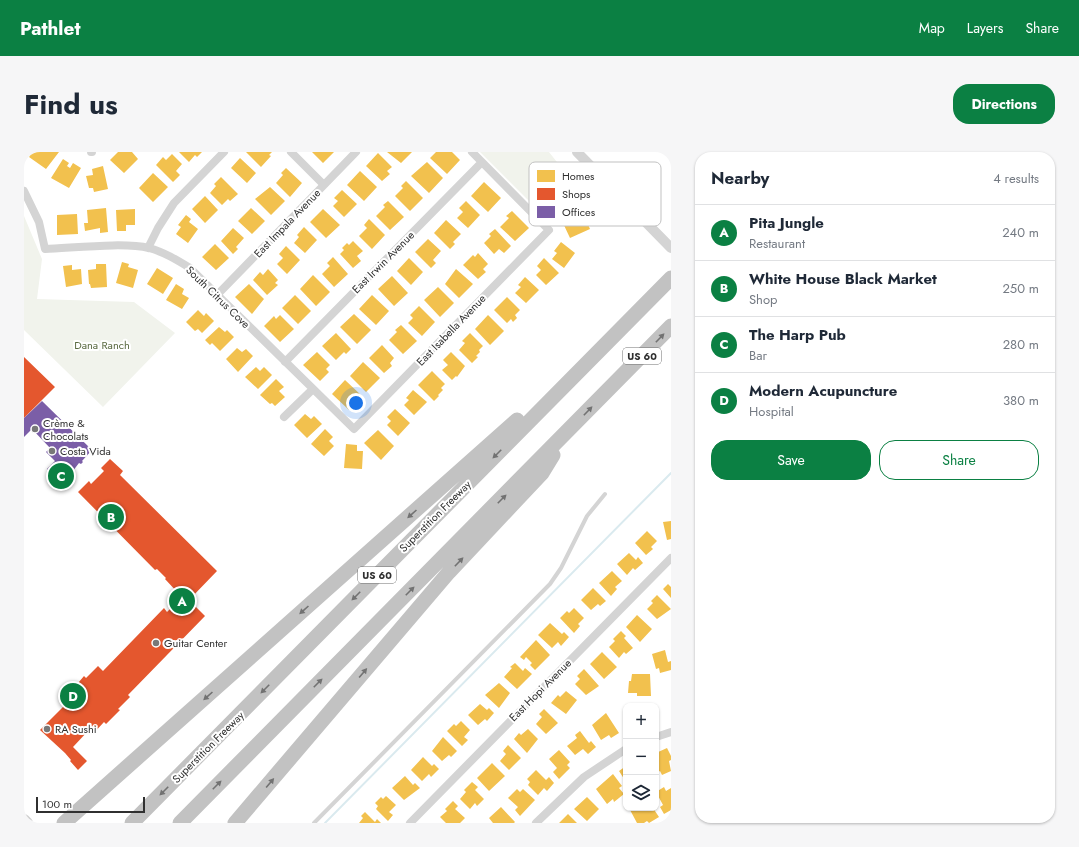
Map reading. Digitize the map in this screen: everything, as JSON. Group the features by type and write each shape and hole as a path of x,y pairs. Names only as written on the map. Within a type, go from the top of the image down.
{"highway":[{"name":"Superstition Freeway","path":"132,823 671,278"},
{"name":"US 60","path":"180,823 671,326"},
{"path":"64,823 622,327"},
{"path":"235,823 449,572 542,474 563,437"}],"main road":[{"path":"24,820 27,823"}],"street":[{"path":"148,248 158,228 174,203 224,152"},
{"path":"291,152 324,185"},
{"name":"East Impala Avenue","path":"218,294 356,152"},
{"path":"472,152 482,162"},
{"path":"577,152 587,162"},
{"name":"East Isabella Avenue","path":"482,162 529,210"},
{"name":"East Irwin Avenue","path":"285,362 482,162"},
{"name":"South Citrus Cove","path":"24,191 39,222 45,249 121,246 148,248 172,257 190,268 218,294 312,389 354,429"},
{"name":"East Isabella Avenue","path":"354,429 548,230 544,226"},
{"path":"649,226 669,246"},
{"path":"284,417 312,389"},
{"name":"East Hopi Avenue","path":"410,823 671,558"},
{"path":"659,737 671,732"},
{"path":"536,823 584,777 623,751"}],"lane":[{"path":"314,823 550,584 561,568 587,516 605,494"}],"green space":[{"path":"480,152 549,152 557,162 529,162 529,201"},
{"name":"Dana Ranch","path":"24,216 42,259 37,299 134,302 175,333 103,407 24,330"}],"building: Homes":[{"path":"32,152 59,152 46,169 29,157"},
{"path":"118,152 132,152 138,159 124,173 110,160"},
{"path":"179,152 202,152 197,157 195,155 189,162"},
{"path":"246,152 272,152 269,155 271,156 261,167"},
{"path":"312,152 334,152 323,163"},
{"path":"387,152 412,152 401,163"},
{"path":"436,152 452,152 460,160 447,174 430,158"},
{"path":"378,153 392,167 387,171 390,174 382,181 366,166"},
{"path":"172,154 182,164 176,171 180,175 173,182 156,165 163,157 166,160"},
{"path":"240,158 256,173 247,183 231,168"},
{"path":"63,159 69,163 67,166 70,168 73,163 81,168 69,188 51,178"},
{"path":"427,162 443,178 429,193 411,176"},
{"path":"103,166 108,189 94,192 93,188 89,188 86,176 93,175 92,169"},
{"path":"286,168 302,183 290,197 276,183 283,175 281,173"},
{"path":"360,171 377,187 364,201 347,185"},
{"path":"153,173 168,187 153,202 139,188"},
{"path":"221,177 238,194 230,201 228,199 222,205 210,193 216,186 214,184"},
{"path":"406,181 423,198 410,211 395,196 403,188 401,186"},
{"path":"484,182 501,198 488,212 471,196"},
{"path":"270,187 285,201 271,215 255,199"},
{"path":"342,190 357,204 344,217 333,206 338,201 334,198"},
{"path":"205,196 218,210 205,223 192,209"},
{"path":"388,201 404,217 390,230 376,216 385,207 383,205"},
{"path":"466,201 480,215 468,228 457,218 463,212 459,208"},
{"path":"106,208 108,232 100,233 100,228 85,231 84,223 88,223 87,210"},
{"path":"251,208 265,221 252,234 238,221"},
{"path":"135,209 135,225 126,225 126,231 117,231 116,210"},
{"path":"323,209 340,225 326,238 310,222"},
{"path":"512,211 529,228 515,241 500,227 509,218 506,216"},
{"path":"77,214 78,234 57,235 57,215"},
{"path":"186,215 191,219 189,222 198,229 188,243 176,234 181,227 178,225"},
{"path":"369,219 385,235 372,249 359,236 367,228 364,225"},
{"path":"446,220 461,234 453,242 455,244 450,249 434,233"},
{"path":"564,226 589,226 590,229 570,238"},
{"path":"304,227 317,240 305,253 294,243 299,237 297,235"},
{"path":"233,228 244,238 236,247 238,249 233,254 221,241"},
{"path":"495,229 511,246 504,253 499,249 494,254 484,243 491,236 489,234"},
{"path":"428,239 441,251 433,260 436,263 431,268 415,252"},
{"path":"353,241 363,251 357,256 361,261 353,268 340,254 344,250 342,248 347,243 349,245"},
{"path":"561,242 575,253 564,268 552,259 557,253 554,251"},
{"path":"215,244 229,258 216,270 202,257"},
{"path":"286,246 300,260 287,274 277,264 283,258 279,254"},
{"path":"478,253 488,264 483,269 486,272 478,279 463,265 473,255 475,257"},
{"path":"333,257 348,274 334,287 322,274 330,266 327,263"},
{"path":"409,258 423,272 411,285 397,271"},
{"path":"544,258 559,273 546,285 536,275 541,270 537,266"},
{"path":"122,262 129,264 128,267 138,270 133,288 116,283"},
{"path":"96,264 106,264 107,287 91,288 89,284 88,270 96,269"},
{"path":"72,265 72,270 81,269 82,284 66,287 63,266"},
{"path":"157,268 173,278 163,294 147,284"},
{"path":"268,269 278,280 275,283 278,285 267,295 253,280 260,272 263,275"},
{"path":"456,269 473,284 459,298 445,284"},
{"path":"313,275 330,292 316,306 300,289"},
{"path":"392,276 408,293 394,306 378,289"},
{"path":"525,277 539,290 526,303 515,293 521,287 518,285"},
{"path":"176,284 184,289 182,294 189,298 182,309 166,300"},
{"path":"249,284 264,299 252,314 235,297"},
{"path":"438,287 454,303 440,317 424,300"},
{"path":"295,295 311,311 298,324 282,308"},
{"path":"372,295 389,311 376,325 359,309"},
{"path":"507,297 520,310 515,315 517,318 513,322 511,319 507,323 494,310"},
{"path":"419,306 435,322 422,336 408,323 413,318 410,315"},
{"path":"198,310 204,316 206,313 214,321 202,333 198,329 195,331 186,322"},
{"path":"354,314 371,330 357,344 340,327"},
{"path":"280,315 294,329 280,342 264,326 274,316 276,319"},
{"path":"488,315 504,331 490,345 475,329"},
{"path":"401,325 417,341 403,354 389,340 397,332 395,330"},
{"path":"219,327 225,332 227,330 234,337 220,351 212,343 210,345 205,340"},
{"path":"336,333 351,349 346,354 344,352 336,360 322,346"},
{"path":"470,333 483,346 476,356 478,357 472,363 459,350 465,343 462,341"},
{"path":"382,345 394,358 390,363 392,366 384,373 369,358"},
{"path":"237,348 242,352 246,349 253,356 238,372 226,359"},
{"path":"317,352 330,365 326,369 329,372 320,381 303,365"},
{"path":"451,352 465,366 457,377 456,376 452,380 442,370 448,365 443,360"},
{"path":"363,362 380,378 366,392 350,376"},
{"path":"256,367 260,371 264,367 272,375 258,389 245,377"},
{"path":"432,371 445,384 441,388 443,390 434,401 418,385"},
{"path":"276,379 284,387 279,391 285,397 275,406 272,403 270,404 260,395"},
{"path":"345,380 362,396 349,410 332,394"},
{"path":"413,390 427,402 414,415 404,405 409,400 406,398"},
{"path":"395,409 410,423 398,436 387,425 391,421 387,417"},
{"path":"305,414 311,419 314,416 322,424 307,438 294,425"},
{"path":"325,429 333,437 329,441 334,446 324,456 311,444"},
{"path":"378,430 394,446 381,460 364,443"},
{"path":"346,444 357,445 357,451 363,451 362,469 344,468"},
{"path":"671,521 671,539 667,540 663,522"},
{"path":"647,531 657,541 651,547 653,549 646,555 635,543"},
{"path":"629,553 636,560 638,557 643,563 635,570 633,568 627,575 617,564"},
{"path":"612,571 622,581 615,587 617,589 611,596 599,583"},
{"path":"668,584 671,587 671,598 663,589"},
{"path":"593,588 606,601 600,606 598,604 591,610 581,600"},
{"path":"657,595 671,609 657,619 647,609 653,603 651,601"},
{"path":"574,608 584,618 578,624 580,626 574,633 560,618 567,611 569,613"},
{"path":"637,615 652,629 640,642 626,627"},
{"path":"550,623 562,634 564,632 569,637 561,646 558,642 552,648 538,635"},
{"path":"621,631 626,636 624,638 633,648 626,654 624,652 619,658 609,647 615,641 613,639"},
{"path":"536,640 550,655 535,670 530,665 532,663 526,657 524,660 520,657"},
{"path":"665,650 668,662 671,661 671,670 660,673 659,668 656,669 652,654"},
{"path":"602,652 617,667 604,679 590,664"},
{"path":"515,663 523,671 525,668 532,674 517,689 504,677 512,668 510,667"},
{"path":"584,669 599,686 586,695 575,684 580,679 577,676"},
{"path":"632,674 650,674 651,696 637,696 637,693 628,693 629,681 631,681"},
{"path":"499,683 510,693 499,708 485,695"},
{"path":"566,691 577,700 566,714 551,703 558,695 560,697"},
{"path":"480,704 487,710 489,708 494,713 487,721 485,719 478,725 468,715"},
{"path":"544,709 558,723 546,734 536,724 542,717 539,714"},
{"path":"606,713 619,733 611,738 609,735 601,740 592,725"},
{"path":"461,721 470,730 464,737 468,740 462,746 447,731 454,724 456,726"},
{"path":"528,729 538,739 527,753 514,739 519,733 521,735"},
{"path":"580,731 589,743 591,741 596,747 588,754 583,749 575,755 567,746 577,738 575,735"},
{"path":"443,737 457,751 451,757 449,755 442,761 432,751"},
{"path":"508,745 521,758 509,770 500,761 506,754 503,751"},
{"path":"667,748 671,756 671,760 669,761 671,771 662,775 659,772 659,752"},
{"path":"559,750 570,762 567,765 570,768 559,779 553,772 557,768 549,759"},
{"path":"423,757 432,766 434,764 439,769 431,777 429,774 422,781 411,770"},
{"path":"492,763 505,776 489,791 477,778"},
{"path":"623,768 623,777 619,771"},
{"path":"536,770 546,780 549,777 554,783 547,791 544,788 538,795 528,785 530,782 527,779"},
{"path":"613,774 622,786 619,788 623,795 614,802 613,799 607,804 596,789"},
{"path":"405,776 413,785 415,783 420,788 404,800 392,788"},
{"path":"472,782 478,787 475,790 484,799 477,806 475,803 470,809 460,799 466,792 464,790"},
{"path":"664,787 666,791 671,788 671,810 664,814 660,807 663,805 659,798 659,790"},
{"path":"517,789 520,792 523,789 535,800 520,816 515,810 518,807 508,798"},
{"path":"386,796 396,805 389,812 393,815 388,821 376,809 378,806 375,803 381,797 383,799"},
{"path":"587,797 599,809 587,821 574,809"},
{"path":"453,801 458,806 455,809 465,818 460,823 446,823 440,817 447,811 445,809"},
{"path":"501,807 515,822 514,823 493,823 489,818"},
{"path":"631,811 655,811 659,817 649,823 647,821 644,823 637,823"},
{"path":"365,812 375,822 377,819 381,823 359,823 363,818 361,816"},
{"path":"568,814 577,823 559,823"}],"building: Shops":[{"path":"24,357 55,387 24,418"},
{"path":"110,459 123,471 120,475 217,571 189,600 205,616 128,695 130,697 106,724 104,722 92,735 88,731 73,747 87,761 78,770 65,753 40,730 65,705 62,702 84,676 86,678 98,666 103,671 164,608 167,612 184,595 180,591 178,593 165,579 166,578 157,569 155,570 78,492 89,481 91,484 104,471 101,468"}],"building: Offices":[{"path":"42,401 92,450 82,461 83,462 81,464 79,463 69,476 68,474 61,482 47,469 55,461 46,452 50,448 32,429 24,437 24,418"}],"waterway":[{"path":"325,823 671,473"}],"place":[{"name":"Crème & Chocolats","path":"35,429"},
{"name":"Costa Vida","path":"52,451"},
{"name":"The Harp Pub","path":"61,476"},
{"name":"White House Black Market","path":"111,517"},
{"name":"Pita Jungle","path":"182,601"},
{"name":"Guitar Center","path":"156,643"},
{"name":"Modern Acupuncture","path":"73,696"},
{"name":"RA Sushi","path":"47,729"}]}
